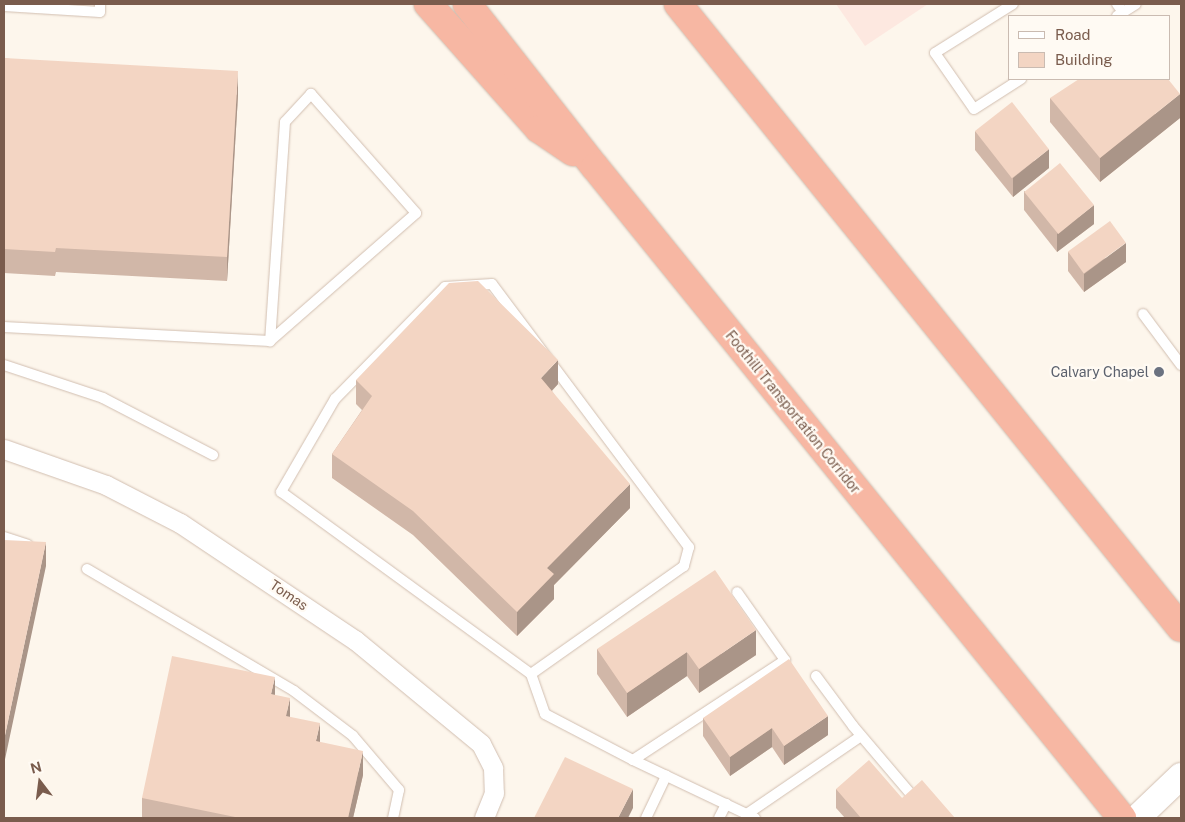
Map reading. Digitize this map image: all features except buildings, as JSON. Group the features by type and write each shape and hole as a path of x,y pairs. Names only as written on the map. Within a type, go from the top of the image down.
{"highway":[{"path":"428,4 540,129 595,167"},
{"name":"Foothill Transportation Corridor","path":"467,4 595,167 1122,818"},
{"path":"678,4 1181,628"}],"main road":[{"path":"1137,818 1181,776"}],"street":[{"name":"Tomas","path":"4,449 106,485 180,523 355,640 481,744 493,768 494,793 484,818"}],"lane":[{"path":"4,6 100,12 100,4"},
{"path":"1013,4 935,53 974,109 1019,80"},
{"path":"1119,11 1136,4"},
{"path":"4,327 270,341 416,213 311,94 286,122 270,341"},
{"path":"531,674 684,566 689,547 492,284 445,287 335,399 281,492 531,674 545,714 633,760 751,816 861,736"},
{"path":"1143,314 1181,365"},
{"path":"4,366 103,398 213,455"},
{"path":"4,537 38,548"},
{"path":"88,569 294,691 354,736 399,790 393,818"},
{"path":"633,760 785,660 737,592"},
{"path":"816,676 861,736 909,792"},
{"path":"646,818 666,776"},
{"path":"719,818 726,804"}],"shaded area":[{"path":"836,4 928,4 865,46"}],"place":[{"name":"Calvary Chapel","path":"1159,372"}]}
